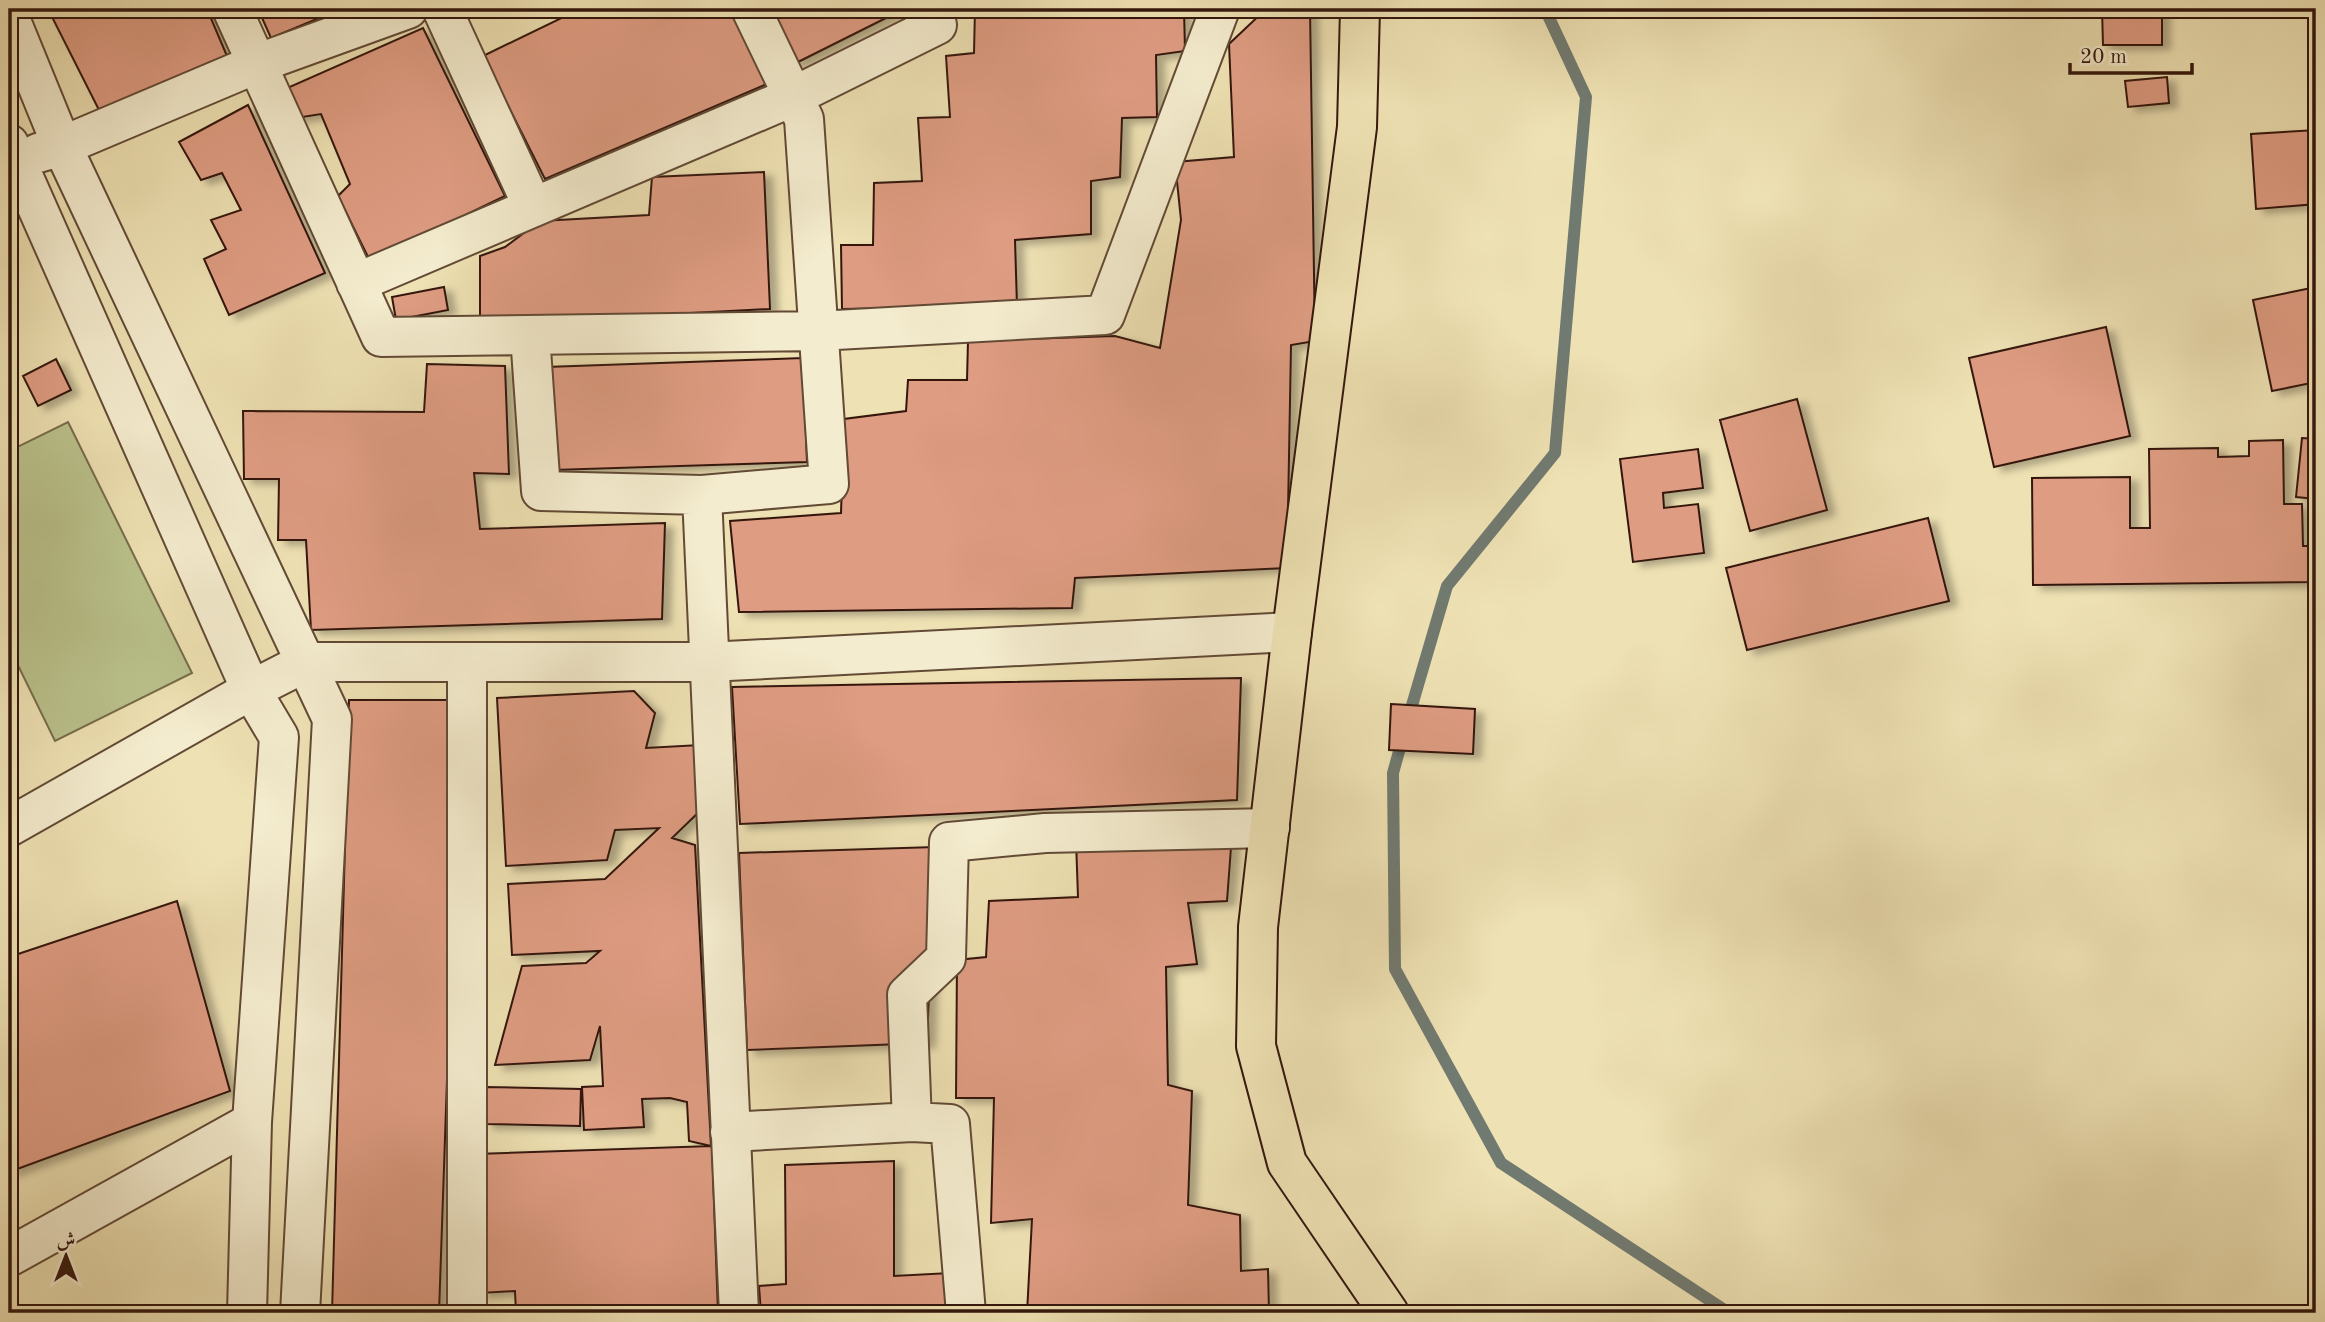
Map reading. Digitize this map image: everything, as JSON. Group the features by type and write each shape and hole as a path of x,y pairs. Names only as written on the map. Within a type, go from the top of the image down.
{"main road":[{"path":"1360,9 1357,127 1292,632 1258,927 1256,1046 1287,1163 1389,1313"}],"street":[{"path":"232,9 381,337 818,331 1105,315 1220,9"},
{"path":"247,1313 252,1122 279,737 251,690 12,152 62,146 256,64 408,9"},
{"path":"442,9 533,207"},
{"path":"530,335 541,491 702,495 829,484 804,119 751,9"},
{"path":"9,16 62,146 332,719 300,1313"},
{"path":"356,283 792,97 937,25"},
{"path":"702,495 739,1313"},
{"path":"9,827 251,690 306,662 708,662 1292,632"},
{"path":"467,662 467,1313"},
{"path":"912,1122 907,995 946,958 949,842 1045,833 1270,828"},
{"path":"9,1257 252,1122"},
{"path":"730,1132 912,1122 950,1124 966,1313"}],"green space":[{"path":"68,422 192,673 55,741 9,647 9,451"}],"building":[{"path":"48,9 207,9 227,56 100,112"},
{"path":"258,9 341,9 271,38"},
{"path":"580,9 730,9 767,84 545,179 483,56"},
{"path":"772,9 904,9 794,64"},
{"path":"975,9 1184,9 1185,51 1156,55 1157,117 1122,118 1120,177 1091,181 1091,234 1015,240 1017,306 842,309 841,245 873,245 874,183 922,181 918,118 950,117 946,56 974,53"},
{"path":"1266,9 1310,9 1315,341 1291,345 1287,568 1075,578 1072,608 739,612 730,521 841,513 844,419 906,411 908,380 967,380 968,341 1115,336 1160,348 1181,220 1175,162 1234,157 1229,44"},
{"path":"2102,9 2162,9 2162,45 2103,45"},
{"path":"423,28 505,196 370,261 338,196 350,184 321,114 296,118 285,89"},
{"path":"2167,77 2169,103 2128,107 2125,81"},
{"path":"248,105 325,273 229,315 204,259 226,249 211,220 241,210 222,173 201,180 179,142"},
{"path":"2316,130 2316,204 2256,209 2251,134"},
{"path":"764,172 770,309 480,324 480,256 505,247 540,221 649,215 652,177"},
{"path":"444,287 448,310 396,320 392,297"},
{"path":"2316,287 2316,382 2272,391 2253,300"},
{"path":"2106,327 2130,436 1994,467 1969,358"},
{"path":"803,358 807,462 553,470 546,367"},
{"path":"56,359 71,390 38,406 23,376"},
{"path":"427,364 505,366 509,474 474,473 480,529 665,523 662,619 311,630 306,540 278,540 279,479 244,479 243,411 424,412"},
{"path":"1797,399 1827,510 1750,531 1720,420"},
{"path":"2302,438 2316,439 2316,499 2296,497"},
{"path":"2283,440 2284,504 2302,504 2303,546 2316,546 2316,582 2033,585 2032,478 2130,477 2130,528 2150,528 2149,449 2218,448 2218,457 2249,456 2249,441"},
{"path":"1698,449 1703,488 1663,493 1664,508 1698,504 1704,553 1633,562 1620,459"},
{"path":"1928,518 1949,601 1747,650 1726,568"},
{"path":"1241,678 1237,800 740,824 732,687"},
{"path":"634,691 655,713 646,748 700,745 703,808 672,838 695,845 711,1146 689,1141 687,1102 670,1098 642,1099 644,1127 584,1130 582,1087 603,1086 600,1026 590,1060 495,1065 522,966 586,963 600,951 512,955 508,884 605,879 659,828 615,830 607,860 506,866 497,698"},
{"path":"349,700 460,700 439,1313 332,1313"},
{"path":"1391,704 1475,709 1473,754 1389,750"},
{"path":"1232,834 1227,901 1188,903 1197,964 1166,967 1168,1085 1192,1091 1188,1205 1240,1215 1241,1271 1268,1269 1269,1313 1027,1313 1032,1219 991,1223 994,1098 956,1098 957,960 986,957 989,901 1078,897 1076,841"},
{"path":"935,847 927,1043 747,1050 739,853"},
{"path":"177,901 230,1091 9,1172 9,957"},
{"path":"485,1087 581,1089 580,1126 485,1124"},
{"path":"712,1146 718,1313 516,1313 515,1291 480,1293 475,1154"},
{"path":"894,1161 894,1276 950,1273 952,1313 761,1313 759,1286 786,1284 785,1165"}],"waterway":[{"path":"1408,719 1447,586 1555,453 1586,97 1545,9"},
{"path":"1403,737 1393,773 1395,969 1501,1163 1729,1313"}]}
